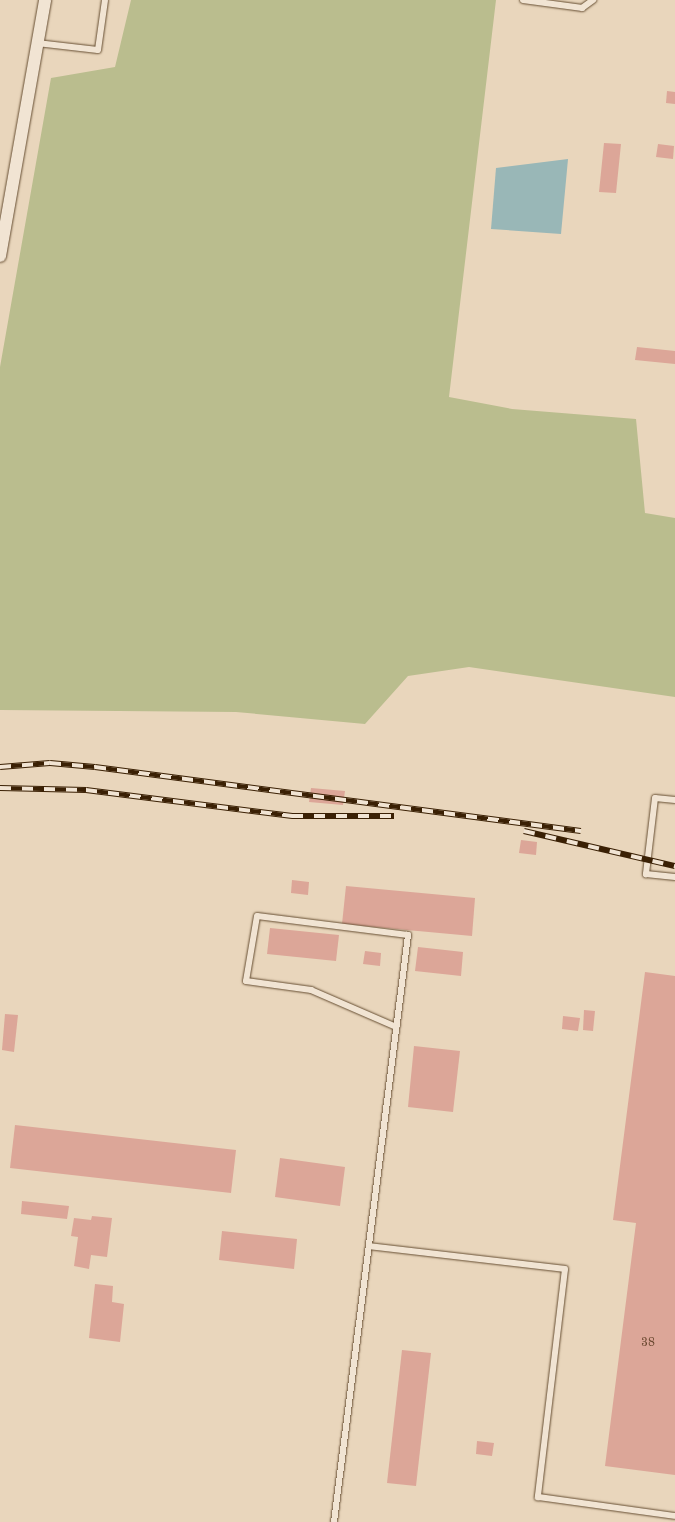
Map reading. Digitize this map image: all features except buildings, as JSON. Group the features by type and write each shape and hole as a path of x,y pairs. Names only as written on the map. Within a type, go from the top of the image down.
{"street":[{"path":"0,256 45,0"}],"lane":[{"path":"37,43 98,50 105,0"},
{"path":"523,0 582,8 593,0"},
{"path":"675,800 655,798 646,874 675,877"},
{"path":"334,1522 408,935 257,916 246,981 311,990 396,1027"},
{"path":"368,1246 565,1269 538,1497 675,1516"}],"green space":[{"path":"131,0 496,0 449,397 512,409 636,419 645,513 675,518 675,697 469,667 408,676 365,724 236,712 0,710 0,367 51,78 115,67"}],"water":[{"path":"568,159 561,234 491,229 496,168"}],"railway":[{"path":"0,767 50,763 95,767 581,831"},
{"path":"0,788 86,790 292,816 394,816"},
{"path":"524,831 675,866"}]}
